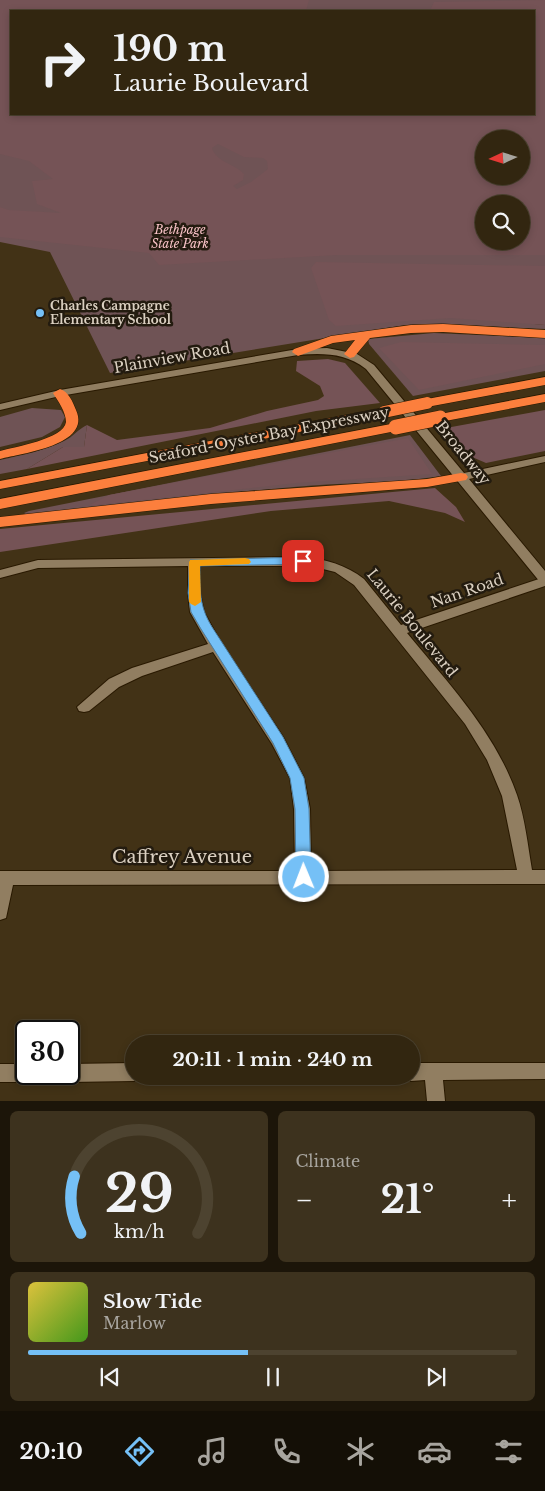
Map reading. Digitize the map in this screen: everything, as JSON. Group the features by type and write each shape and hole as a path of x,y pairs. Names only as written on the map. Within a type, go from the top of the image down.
{"highway":[{"path":"298,352 331,340 395,330 436,328 545,334"},
{"path":"350,354 366,335"},
{"name":"Seaford-Oyster Bay Expressway","path":"0,485 545,381"},
{"path":"0,455 50,442 58,439 69,430 73,424 73,415 60,393"},
{"name":"Seaford-Oyster Bay Expressway","path":"0,504 545,398"},
{"path":"0,522 211,500 427,483 461,476"}],"street":[{"name":"Plainview Road","path":"0,407 60,393 298,352 326,350 350,354"},
{"name":"Broadway","path":"350,354 362,360 370,367 545,580"},
{"path":"461,476 545,459"},
{"name":"Laurie Boulevard","path":"0,574 38,564 303,561 330,566 350,575 359,582 470,720 494,758 510,796 526,878"},
{"path":"194,562 194,593 197,612 216,646 278,741 297,778 302,809 304,877"},
{"name":"Nan Road","path":"399,631 545,580"},
{"path":"84,706 114,683 137,672 216,646"},
{"name":"Caffrey Avenue","path":"3,878 545,877"},
{"path":"0,913 3,878"},
{"path":"420,1072 545,1071"},
{"path":"80,1073 125,1072"},
{"path":"433,1072 436,1101"},
{"path":"0,1073 15,1073"}],"green space":[{"name":"Bethpage State Park","path":"0,0 545,0 545,324 534,324 545,325 545,329 443,324 405,325 110,373 50,252 0,242"},
{"path":"0,0 309,0 306,10 10,10 10,115 535,115 535,10 430,10 434,2 545,0 545,255 337,255 159,265 149,253 0,237 0,207 9,210 61,213 37,204 32,181 53,179 29,161 0,154","holes":["218,144 244,157 263,158 267,161 268,169 251,182 237,189 233,186 243,180 244,174 217,157 212,148"]},
{"path":"316,262 545,266 545,325 451,318 336,326 329,320 311,268"},
{"path":"434,333 545,338 545,371 413,396 369,344 368,339"},
{"path":"401,342 545,345 545,364 419,390 379,348"},
{"path":"328,359 345,363 380,403 316,411 27,469 63,447 84,447 87,425 117,440 210,428 267,411 318,400 324,396 320,386 296,371 297,361"},
{"path":"32,408 61,410 65,417 60,427 42,437 0,447 0,417"},
{"path":"545,410 545,451 486,463 465,454 446,428"},
{"path":"87,425 84,447 63,447 27,469 0,474 0,460 49,447 67,439"},
{"path":"410,435 441,476 423,479 312,485 27,515 24,513 29,511"},
{"path":"408,438 432,474 296,483 88,506 109,495"},
{"path":"435,488 456,507 465,522 445,513 389,501 271,511 0,552 0,529"}],"slow traffic":[{"path":"195,602 194,562 245,562"}],"place":[{"name":"Charles Campagne Elementary School","path":"40,313"}],"route":[{"path":"303,561 194,562 194,593 197,612 216,646 278,741 297,778 302,809 304,877"}]}
